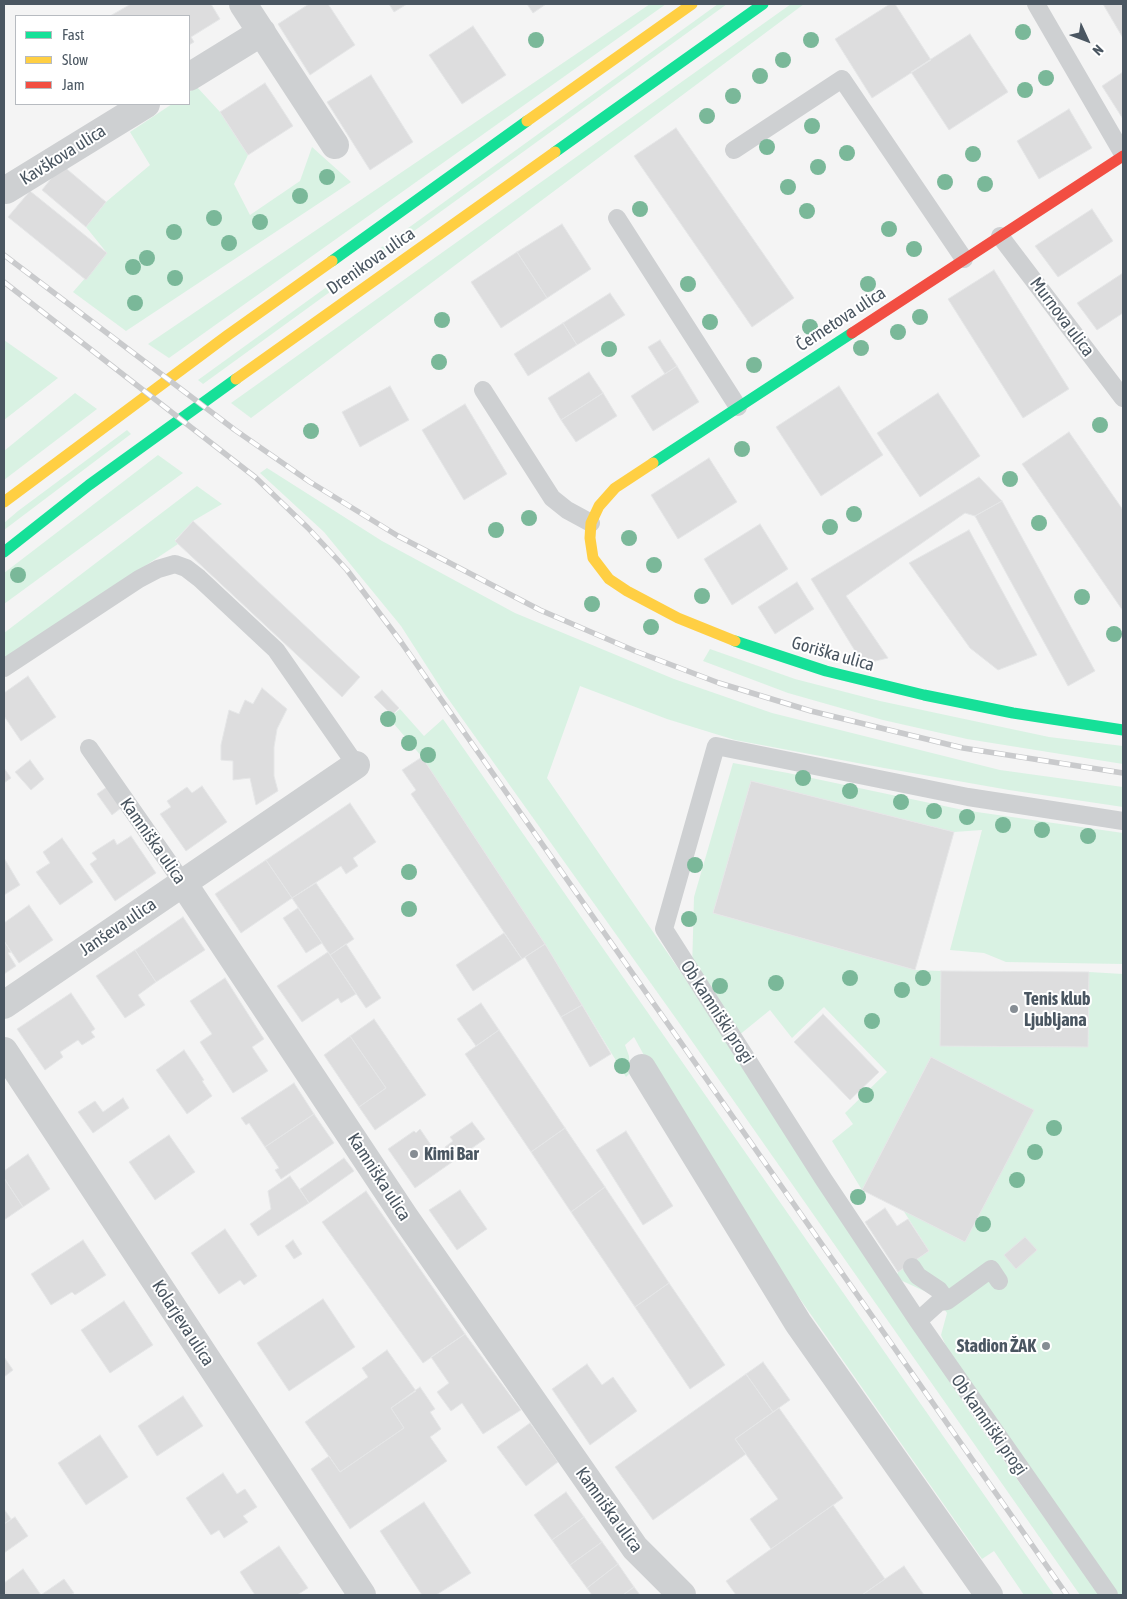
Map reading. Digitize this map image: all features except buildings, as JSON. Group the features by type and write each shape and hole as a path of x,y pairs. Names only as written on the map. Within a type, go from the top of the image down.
{"main road":[{"name":"Drenikova ulica","path":"4,502 220,341 692,4"},
{"name":"Drenikova ulica","path":"4,552 89,486 249,369 763,4"},
{"name":"Černetova ulica","path":"591,523 599,506 615,488 1123,155"},
{"name":"Goriška ulica","path":"591,523 590,538 593,558 609,579 654,606 715,634 791,660 896,689 1013,713 1123,730"}],"street":[{"path":"243,4 335,145"},
{"path":"190,76 262,32"},
{"name":"Kavškova ulica","path":"6,190 144,105"},
{"name":"Janševa ulica","path":"4,1005 356,765"},
{"name":"Kamniška ulica","path":"183,883 404,1216 634,1548 682,1595"},
{"name":"Kolarjeva ulica","path":"4,1051 362,1595"},
{"path":"642,1068 798,1323 989,1595"}],"lane":[{"path":"1036,4 1123,155"},
{"path":"734,150 842,79 964,259"},
{"path":"617,218 738,407"},
{"name":"Murnova ulica","path":"1000,236 1123,398"},
{"path":"483,390 552,498 567,510 591,523"},
{"path":"4,668 138,580 158,568 175,564 186,568 199,578 276,650 356,765"},
{"name":"Ob kamniški progi","path":"1109,1595 918,1321 818,1171 664,930 716,746 968,797 1123,821"},
{"name":"Kamniška ulica","path":"89,748 183,883"},
{"path":"912,1267 918,1276 939,1290 947,1300"},
{"path":"918,1321 939,1302 947,1300 991,1269 999,1281"}],"green space":[{"path":"650,4 666,4 169,358 148,344"},
{"path":"718,4 727,4 203,384 198,380"},
{"path":"791,4 804,4 251,418 231,403"},
{"path":"197,87 220,112 248,155 234,184 250,215 300,181 312,147 351,182 126,331 73,292 107,253 86,227 106,202 150,165 130,132 170,105 190,105 190,91"},
{"path":"4,340 58,378 4,420"},
{"path":"75,393 97,409 4,480 4,451"},
{"path":"127,430 131,434 4,530 4,523 18,511"},
{"path":"158,455 183,473 4,604 4,573"},
{"path":"267,468 382,541 515,613 674,679 772,713 1000,770 1123,787 1123,807 1009,790 884,768 735,740 667,719 580,686 547,778 680,971 971,1414 1099,1595 1080,1595 682,1027 444,693 401,626 324,532 260,473"},
{"path":"197,486 222,504 193,521 175,540 178,544 4,660 4,633"},
{"path":"710,649 795,679 880,701 1049,737 1123,746 1123,764 967,739 883,720 788,693 703,661"},
{"path":"400,709 424,736 443,719 1054,1595 1024,1595 994,1551 982,1559 730,1199 679,1119 634,1037 625,1045 629,1056 630,1073 626,1077 545,944 422,757 389,718"},
{"path":"733,763 963,810 1123,833 1123,964 1006,962 984,953 950,950 982,830 954,832 751,781 713,913 915,970 941,971 940,1046 1088,1047 1089,972 1123,974 1123,1595 1118,1595 951,1357 941,1335 947,1313 935,1296 896,1278 898,1272 929,1251 903,1210 965,1242 1033,1110 931,1057 862,1190 832,1141 853,1124 845,1113 887,1072 824,1007 792,1038 770,1010 738,1036 692,970 694,897"}],"railway":[{"path":"4,255 235,430 310,482 398,536 540,610 635,651 719,683 811,711 963,748 1123,773"},
{"path":"4,282 255,477 308,528 347,570 401,642 1067,1595"}],"traffic: fast":[{"path":"555,152 763,4"},
{"path":"332,261 527,121"},
{"path":"653,463 852,333"},
{"path":"4,552 89,485 236,379"},
{"path":"735,641 826,671 924,695 1013,713 1123,730"}],"traffic: slow":[{"path":"527,121 692,4"},
{"path":"236,379 555,152"},
{"path":"4,502 228,335 332,261"},
{"path":"653,463 615,488 599,506 591,523 590,538 593,558 609,579 627,591 678,618 735,641"}],"traffic: jam":[{"path":"852,333 1123,156"}],"place":[{"name":"Tenis klub Ljubljana","path":"1014,1009"},
{"name":"Kimi Bar","path":"414,1154"},
{"name":"Stadion ŽAK","path":"1046,1346"}]}
